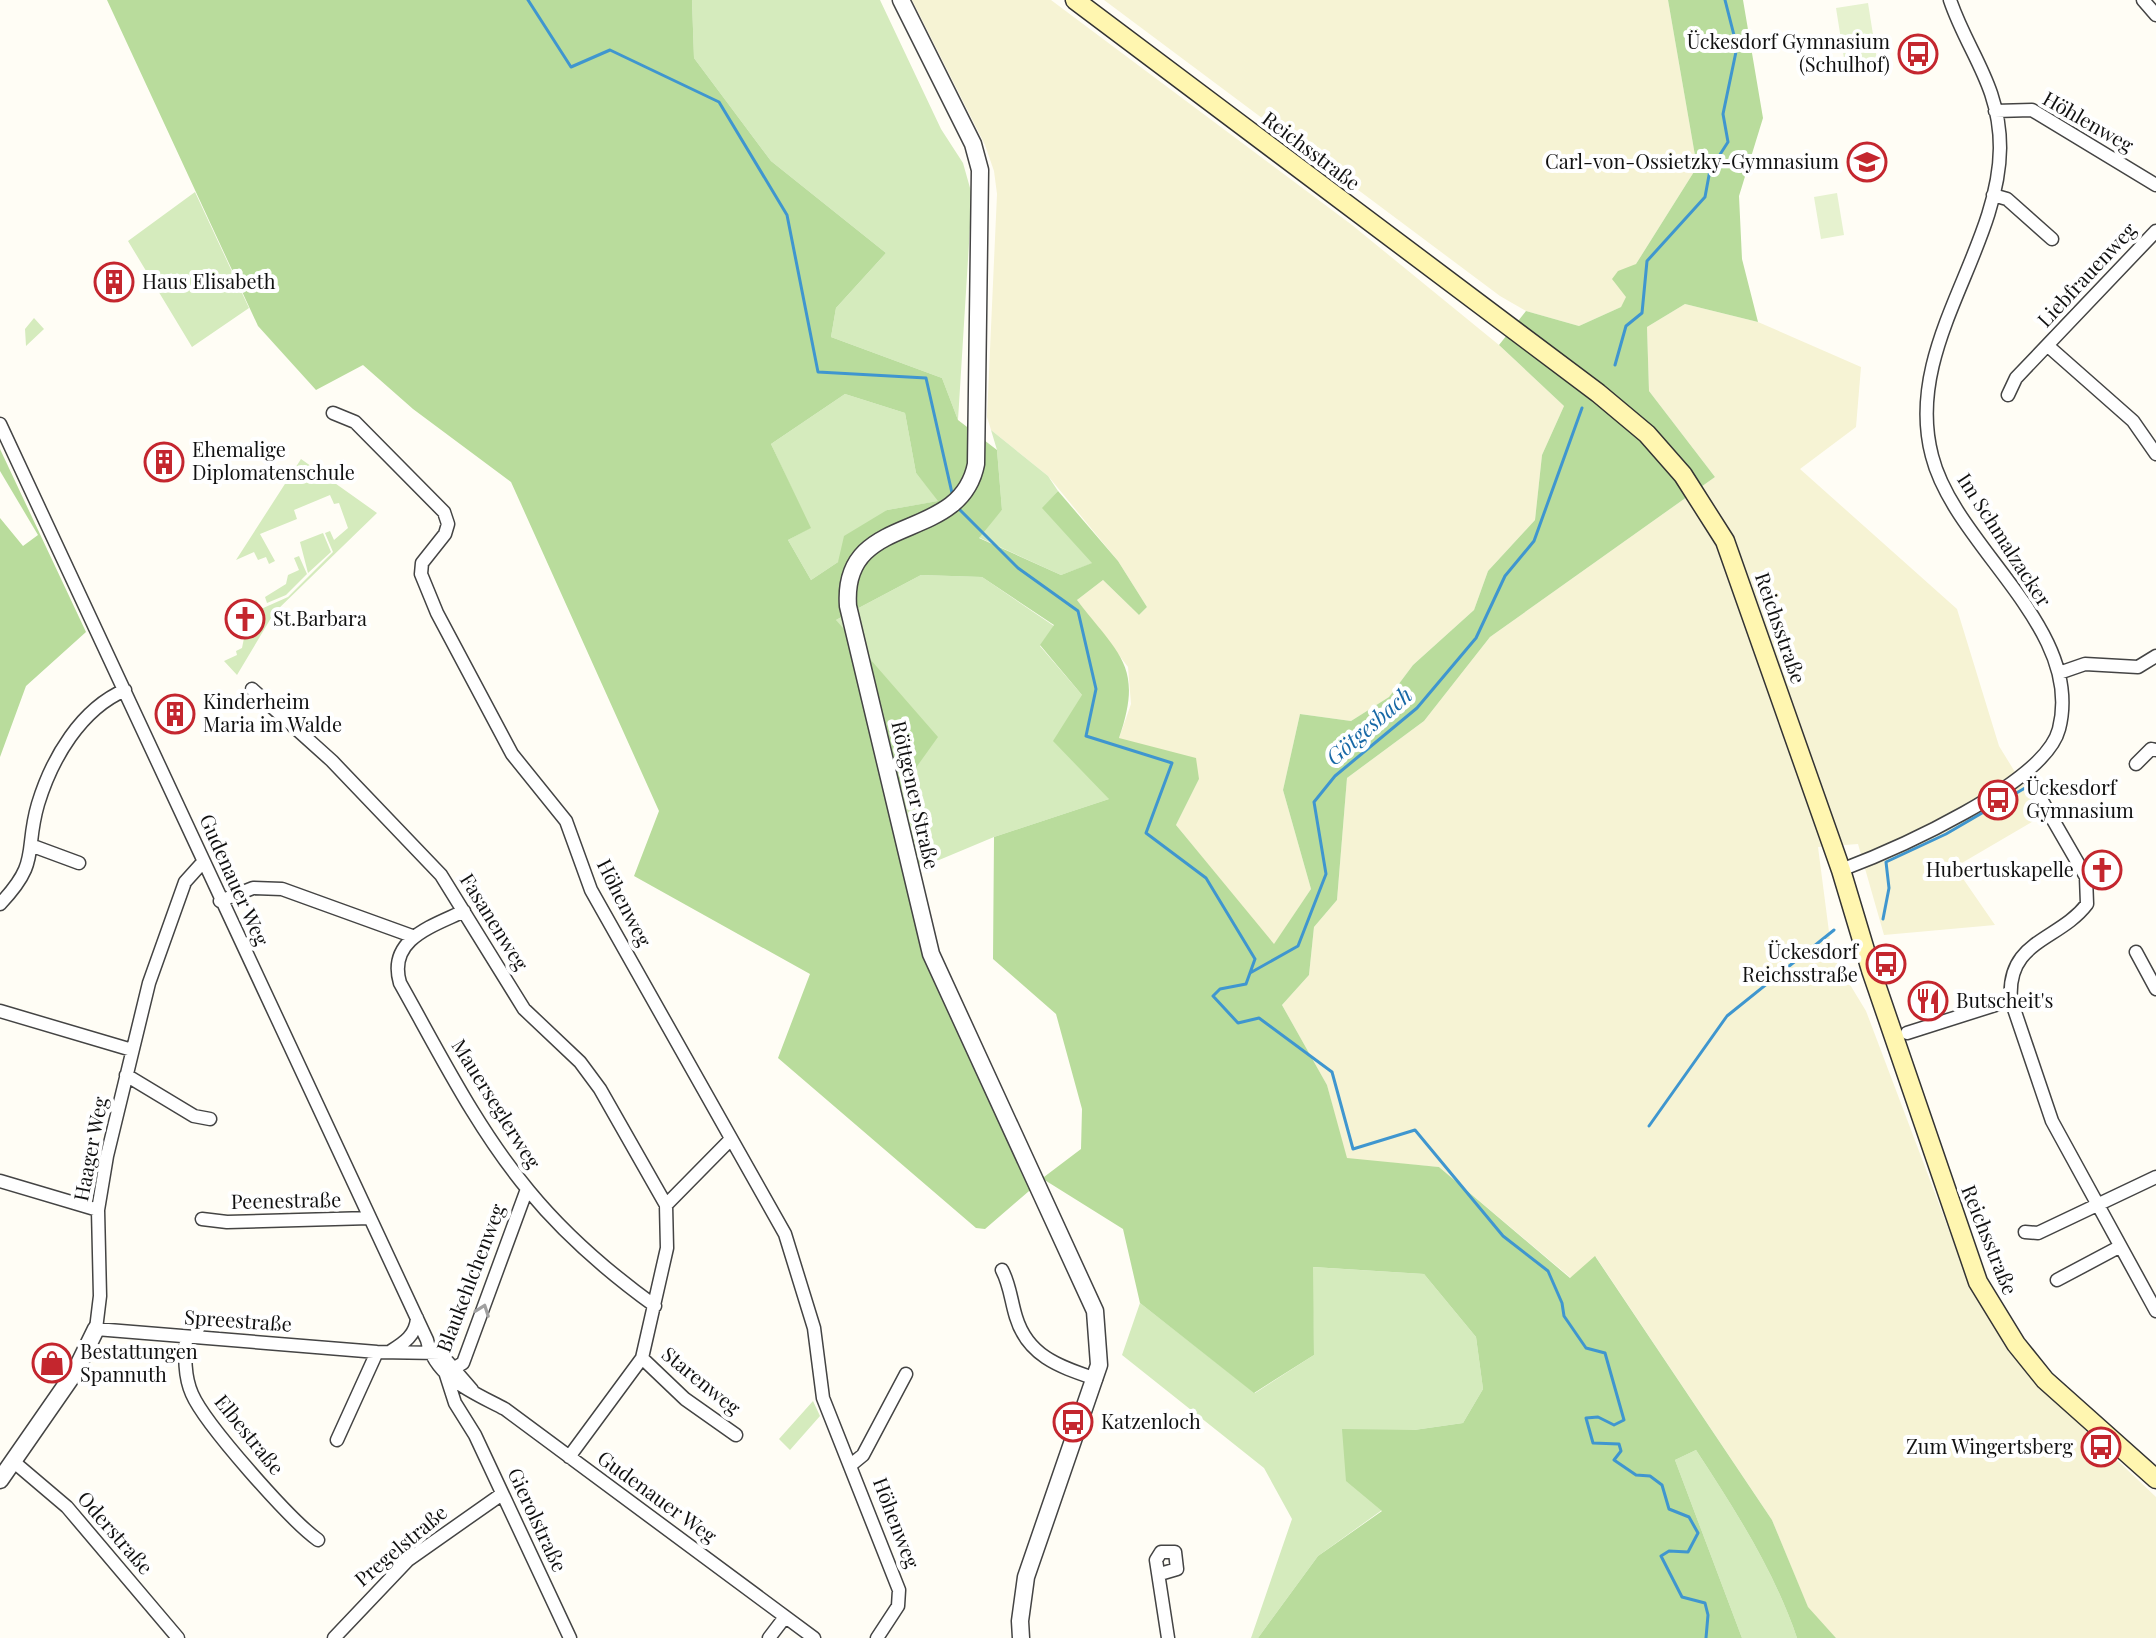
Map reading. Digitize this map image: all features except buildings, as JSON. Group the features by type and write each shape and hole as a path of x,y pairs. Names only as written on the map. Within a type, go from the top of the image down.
{"main road":[{"name":"Reichsstraße","path":"1075,0 1598,393 1647,434 1683,475 1716,524 1735,564 1841,870 1901,1062 1978,1282 2016,1344 2045,1380 2156,1479"}],"street":[{"name":"Röttgener Straße","path":"901,0 973,144 980,170 976,464 973,481 955,504 866,549 852,566 847,585 848,606 931,954 1095,1311 1100,1340 1096,1379 1026,1577 1021,1638"},
{"name":"Im Schmalzacker","path":"1841,870 1940,827 2026,773 2043,759 2059,730 2062,712 2059,673 2046,638 1944,489 1928,437 1928,389 1940,342 1993,195 2000,147 1995,111 1982,66 1950,0"},
{"path":"2143,0 2156,15"},
{"name":"Höhlenweg","path":"1995,111 2032,110 2156,185"},
{"path":"1993,195 2007,199 2052,239"},
{"name":"Liebfrauenweg","path":"2008,395 2016,378 2156,231"},
{"path":"2145,243 2156,254"},
{"name":"Liebfrauenweg","path":"2048,346 2133,421 2156,454"},
{"name":"Höhenweg","path":"333,413 355,422 430,494 444,512 448,524 445,534 422,563 421,574 437,613 512,754 566,821 591,890 790,1246 814,1328 823,1398 852,1464 899,1590 898,1606 877,1638"},
{"name":"Gudenauer Weg","path":"0,424 220,901 417,1317 430,1352 440,1353 450,1370 474,1393 505,1409 814,1638"},
{"path":"2059,673 2085,664 2138,667 2156,656"},
{"name":"Fasanenweg","path":"252,689 294,724 441,875 524,1009 580,1062 600,1089 666,1205"},
{"path":"0,904 23,876 33,846 38,805 63,750 87,716 110,697 125,690"},
{"path":"2136,764 2151,749 2156,750"},
{"path":"2026,773 2086,877 2090,892 2081,912 2031,945 2019,961 2010,982 2011,1000 2052,1121 2156,1311"},
{"path":"33,846 79,863"},
{"name":"Haager Weg","path":"0,1480 75,1372 96,1329 100,1296 98,1210 126,1075 149,983 185,882 203,862"},
{"path":"220,901 253,888 282,889 412,936 464,911"},
{"name":"Mauerseglerweg","path":"412,936 398,959 400,983 474,1114 527,1189 602,1267 655,1306"},
{"path":"2136,952 2156,989"},
{"path":"1907,1033 2011,1000"},
{"path":"0,1011 132,1050"},
{"path":"126,1075 194,1116 210,1119"},
{"path":"569,1457 642,1358 667,1248 666,1205 730,1140"},
{"path":"2025,1232 2038,1233 2156,1177"},
{"path":"0,1181 98,1210"},
{"name":"Blaukehlchenweg","path":"450,1370 463,1363 527,1189"},
{"name":"Peenestraße","path":"202,1219 227,1222 370,1218"},
{"path":"2057,1280 2119,1247"},
{"path":"1002,1270 1016,1319 1031,1345 1054,1365 1096,1379"},
{"path":"337,1440 384,1351 409,1338 416,1327 417,1317"},
{"name":"Spreestraße","path":"96,1329 186,1338 430,1352"},
{"name":"Elbestraße","path":"186,1338 187,1374 198,1405 297,1525 318,1540"},
{"name":"Starenweg","path":"642,1358 685,1399 736,1435"},
{"name":"Gierolstraße","path":"450,1370 455,1403 468,1420 570,1638"},
{"name":"Höhenweg","path":"852,1464 863,1455 906,1374"},
{"path":"468,1420 474,1393"},
{"name":"Oderstraße","path":"14,1462 67,1507 178,1638"},
{"name":"Pregelstraße","path":"334,1638 408,1560 502,1494"},
{"path":"1160,1574 1168,1638"},
{"path":"769,1638 785,1617"}],"shaded area":[{"path":"912,0 1051,0 1352,225 1499,345 1564,406 1542,455 1535,520 1488,571 1474,610 1413,665 1389,697 1351,721 1300,714 1283,790 1311,889 1274,945 1176,825 1199,779 1119,738 1131,704 1128,667 1077,600 1103,580 1139,615 1147,607 1118,561 1048,476 991,430 987,417 997,194 994,171 985,145"},
{"path":"1104,0 1668,0 1697,167 1636,264 1626,271 1627,297 1621,307 1579,326 1526,311 1500,296"},
{"path":"1685,304 1758,322 1861,367 1856,427 1800,469 1957,609 1999,746 2042,816 1955,867 1995,925 1884,935 1858,844 1818,847 1832,955 1866,1011 1961,1262 2004,1345 2042,1389 2156,1497 2156,1638 1836,1638 1808,1608 1772,1520 1596,1257 1571,1278 1439,1167 1346,1159 1327,1085 1282,1005 1309,975 1314,927 1337,900 1347,778 1424,721 1490,637 1715,477 1649,391 1647,327"}],"green space":[{"path":"107,0 692,0 694,58 771,161 886,253 836,308 831,337 942,378 958,420 997,450 1002,510 979,538 1061,575 1092,563 1042,508 1058,491 1118,561 1147,607 1139,615 1103,580 1077,600 1115,649 1128,677 1129,694 1119,738 1196,758 1199,779 1176,825 1274,944 1311,889 1283,790 1300,714 1351,721 1389,697 1413,665 1474,610 1488,571 1535,520 1542,455 1564,406 1499,345 1526,311 1579,326 1621,307 1626,297 1612,279 1618,271 1636,264 1697,167 1668,0 1743,0 1763,118 1739,196 1742,259 1758,322 1685,304 1647,327 1649,391 1715,477 1490,637 1424,721 1347,778 1337,900 1314,927 1309,975 1282,1005 1327,1085 1347,1158 1439,1167 1570,1278 1595,1256 1772,1520 1808,1607 1836,1638 1797,1638 1765,1564 1696,1450 1675,1460 1742,1638 1258,1638 1318,1556 1382,1511 1346,1481 1342,1429 1414,1430 1463,1423 1483,1389 1476,1337 1424,1274 1313,1267 1314,1355 1254,1393 1140,1303 1123,1229 1043,1179 985,1229 976,1228 778,1058 810,974 634,876 659,811 511,482 413,409 363,365 316,390 258,326","holes":["845,394 905,413 916,473 938,501 887,510 844,536 838,562 811,580 788,540 811,528 771,444","921,575 982,577 1054,625 1040,645 1082,695 1053,741 1109,799 994,837 993,959 1056,1014 1082,1109 1081,1149 1044,1177 1006,1127 908,873 890,804 938,737 836,620"]},
{"path":"692,0 880,0 941,129 963,163 972,195 958,420 942,378 831,337 836,308 886,253 771,161 694,58"},
{"path":"1868,3 1878,66 1846,71 1836,8"},
{"path":"195,192 249,308 192,347 128,241"},
{"path":"1837,193 1844,235 1821,239 1814,197"},
{"path":"34,318 44,329 26,346 25,329"},
{"path":"845,394 905,413 916,473 939,501 887,510 838,562 811,580 788,540 810,528 771,444"},
{"path":"991,430 1048,476 1058,491 1043,508 1093,563 1061,575 978,537 1002,510 997,450"},
{"path":"0,449 86,632 26,686 0,757 0,518 23,546 38,535 0,471"},
{"path":"301,459 377,513 274,613 237,675 224,661 237,655 236,651 242,648 244,638 251,634 249,627 254,617 249,603 256,600 261,609 288,597 333,552 325,533 330,531 334,540 348,528 339,503 334,504 330,495 294,510 297,519 260,534 275,561 269,564 266,557 258,560 254,552 236,560"},
{"path":"323,533 331,552 308,573 300,542"},
{"path":"299,556 307,574 286,595 267,603 265,597 286,584 288,575 299,570 294,558"},
{"path":"921,575 982,577 1054,626 1040,646 1082,695 1109,799 994,837 908,873 836,620"},
{"path":"1312,1267 1424,1274 1476,1337 1483,1389 1463,1423 1414,1430 1382,1510 1318,1556 1258,1638 1251,1638 1292,1519 1264,1468 1122,1355 1140,1303 1255,1393 1314,1355"},
{"path":"813,1401 820,1416 790,1450 779,1439"},
{"path":"1696,1450 1765,1564 1797,1638 1742,1638 1675,1460"}],"waterway":[{"path":"528,0 571,67 610,50 719,102 787,215 818,372 926,378 952,493"},
{"name":"Götgesbach","path":"1615,365 1626,326 1642,313 1647,261 1705,197 1710,170 1728,142 1723,114 1737,47 1725,0"},
{"name":"Götgesbach","path":"1250,973 1298,946 1326,874 1314,802 1335,776 1417,708 1476,638 1505,576 1534,541 1582,408"},
{"path":"957,507 1018,568 1078,611 1096,689 1086,736 1172,763 1146,833 1206,878 1255,959 1246,984 1220,989 1213,996 1238,1023 1259,1018 1332,1072 1353,1149 1415,1130 1503,1236 1548,1271 1562,1303 1564,1316 1586,1348 1605,1353 1624,1420 1614,1425 1598,1417 1586,1418 1593,1443 1619,1444 1621,1451 1614,1460 1636,1475 1650,1476 1662,1485 1669,1509 1689,1517 1698,1533 1688,1552 1669,1551 1661,1556 1682,1597 1705,1603 1708,1615 1706,1638"},
{"path":"1883,919 1889,888 1886,862 1946,834 2025,788"},
{"path":"1649,1126 1727,1016 1834,930"}],"place":[{"name":"Ückesdorf Gymnasium (Schulhof)","path":"1918,54"},
{"name":"Carl-von-Ossietzky-Gymnasium","path":"1867,162"},
{"name":"Haus Elisabeth","path":"114,282"},
{"name":"Ehemalige Diplomatenschule","path":"164,462"},
{"name":"St.Barbara","path":"245,619"},
{"name":"Kinderheim Maria im Walde","path":"175,714"},
{"name":"Ückesdorf Gymnasium","path":"1998,800"},
{"name":"Hubertuskapelle","path":"2102,870"},
{"name":"Ückesdorf Reichsstraße","path":"1886,964"},
{"name":"Butscheit's","path":"1928,1001"},
{"name":"Bestattungen Spannuth","path":"52,1363"},
{"name":"Katzenloch","path":"1073,1422"},
{"name":"Zum Wingertsberg","path":"2101,1447"}]}
